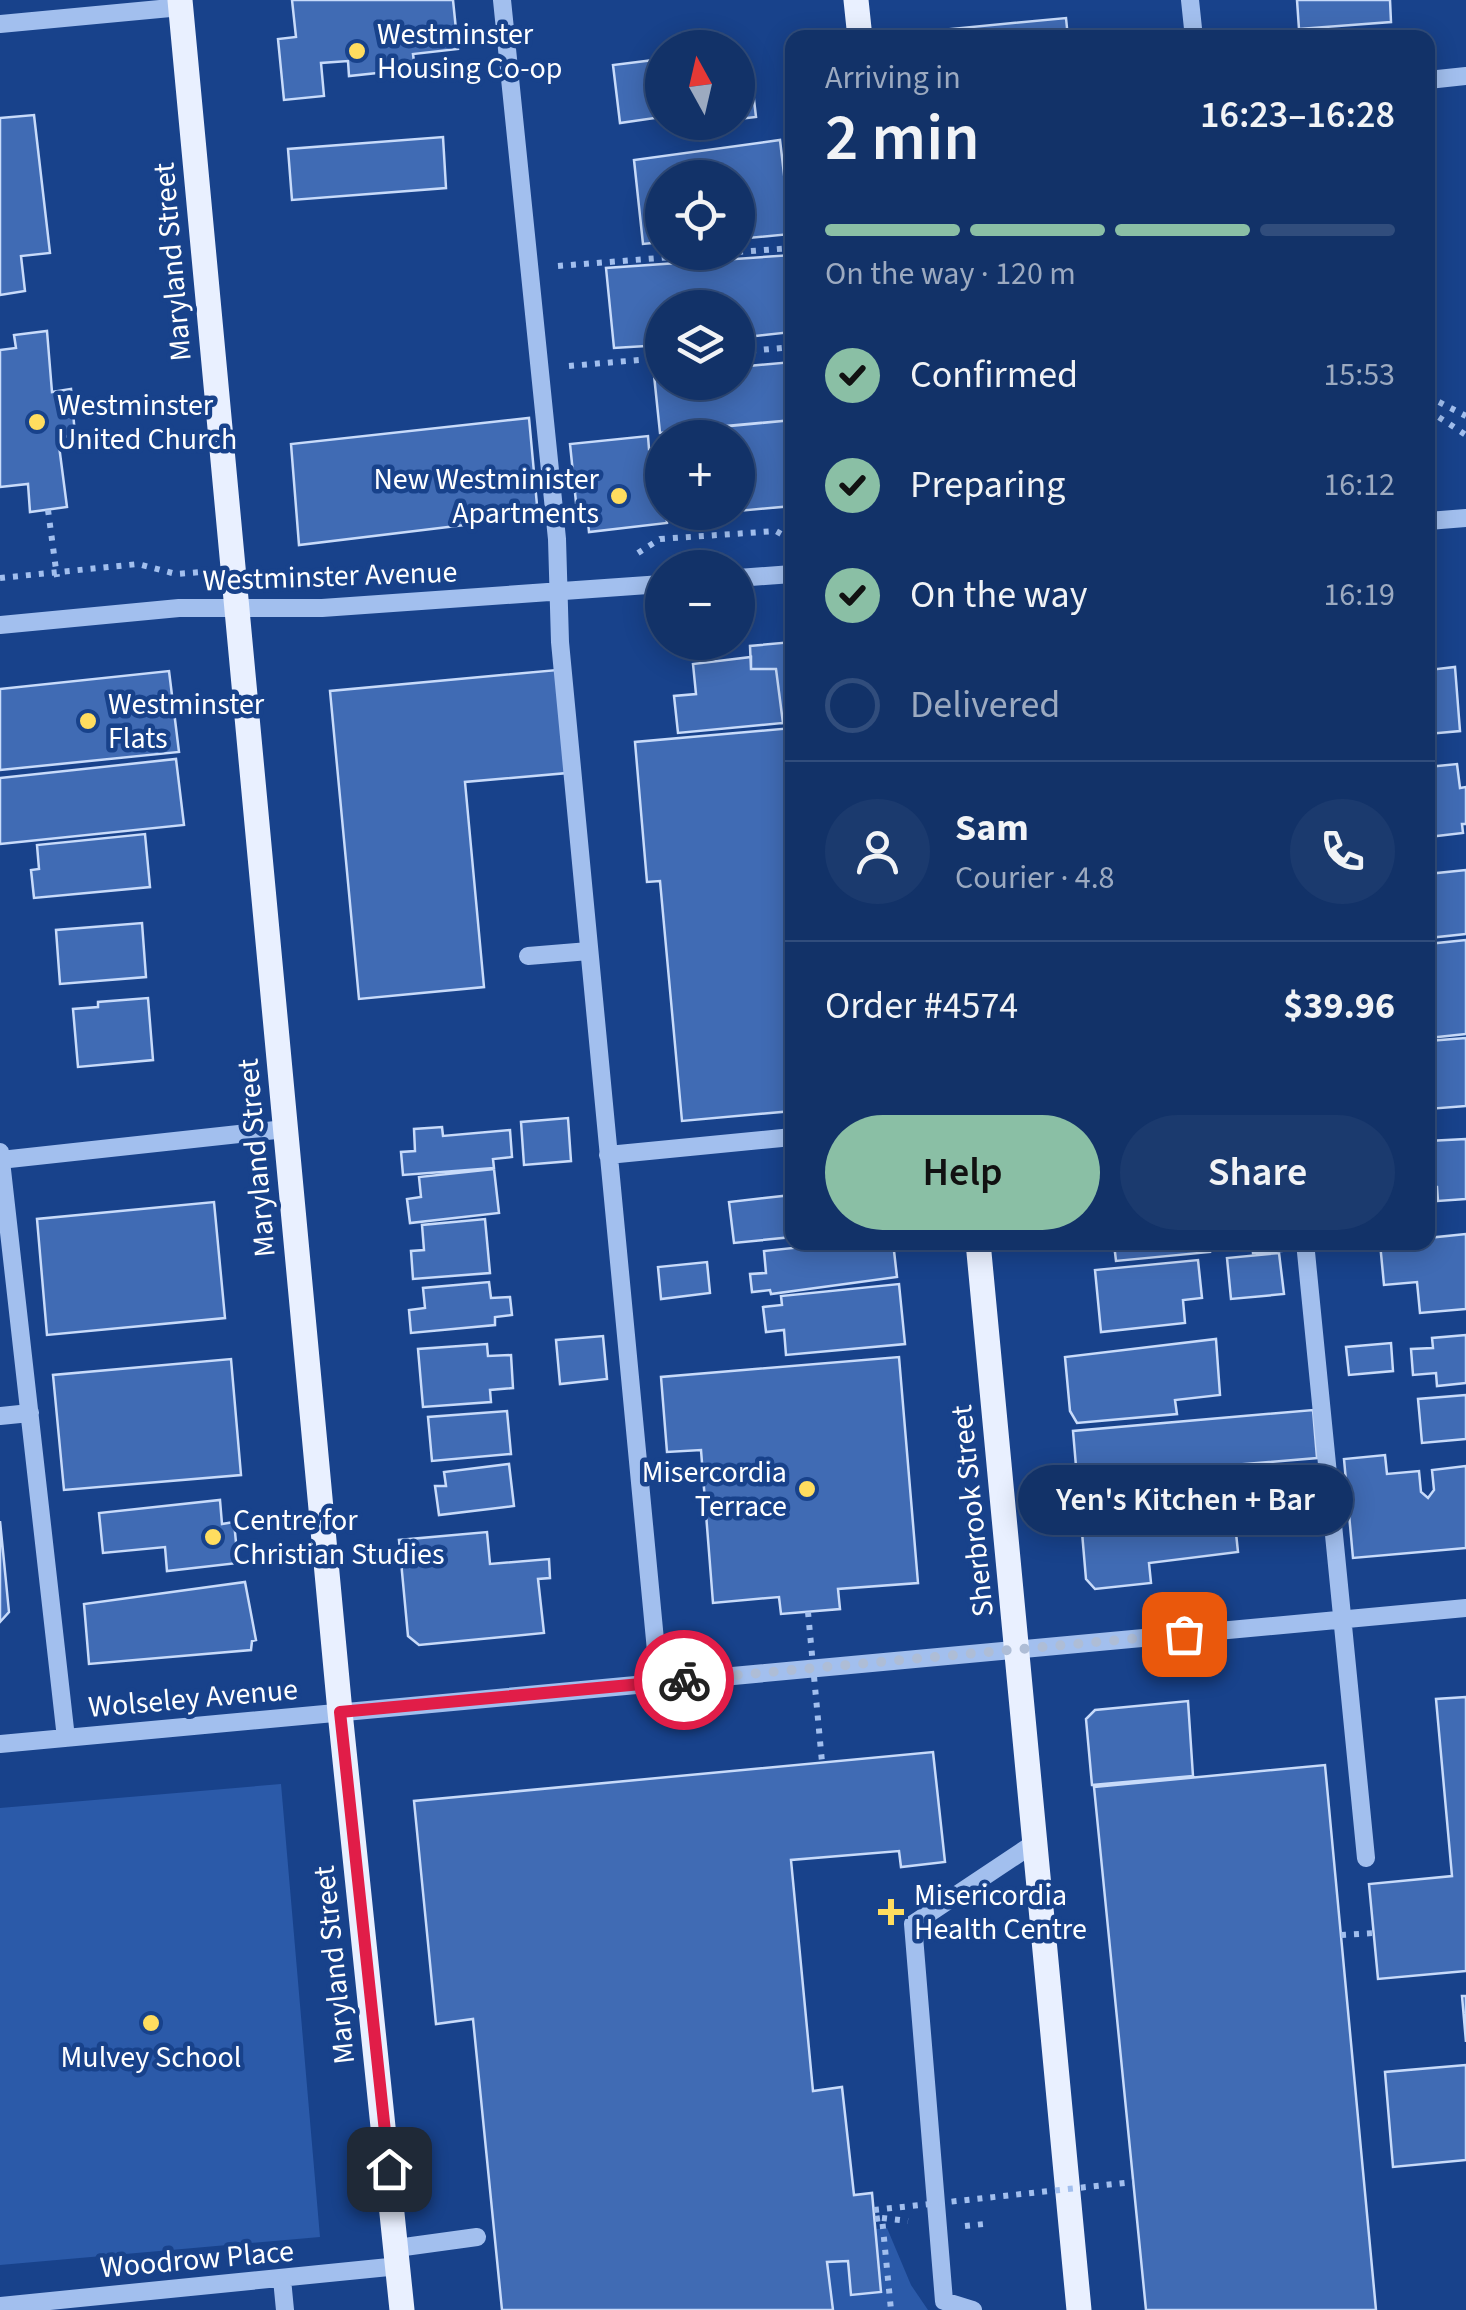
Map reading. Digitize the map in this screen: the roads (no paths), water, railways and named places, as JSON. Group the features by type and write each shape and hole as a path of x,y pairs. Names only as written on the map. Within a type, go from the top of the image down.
{"main road":[{"path":"856,0 859,30"},
{"name":"Maryland Street","path":"180,4 340,1712 402,2310"},
{"name":"Sherbrook Street","path":"979,1250 1078,2310"}],"street":[{"path":"502,0 557,539 558,619 659,1682"},
{"path":"1190,0 1193,30"},
{"path":"0,24 180,4"},
{"path":"1435,79 1466,76"},
{"path":"1435,520 1466,518"},
{"path":"755,577 785,575"},
{"name":"Westminster Avenue","path":"0,625 180,608 322,608 645,585"},
{"path":"528,956 589,951"},
{"path":"0,1160 285,1129"},
{"path":"608,1155 785,1138"},
{"path":"0,1152 66,1738"},
{"path":"1307,1250 1366,1858"},
{"path":"0,1416 30,1413"},
{"name":"Wolseley Avenue","path":"0,1744 1466,1608"},
{"path":"973,2310 944,2302 913,1924 1036,1842"},
{"name":"Woodrow Place","path":"0,2306 116,2302 282,2279 477,2237"},
{"path":"282,2279 286,2310"}],"place":[{"name":"Westminster Housing Co-op","path":"357,51"},
{"name":"Westminster United Church","path":"37,422"},
{"name":"New Westminister Apartments","path":"619,496"},
{"name":"Westminster Flats","path":"88,721"},
{"name":"Misercordia Terrace","path":"807,1489"},
{"name":"Centre for Christian Studies","path":"213,1537"},
{"name":"Yen's Kitchen + Bar","path":"1184,1634"},
{"name":"Misericordia Health Centre","path":"891,1912"},
{"name":"Mulvey School","path":"151,2023"}]}
